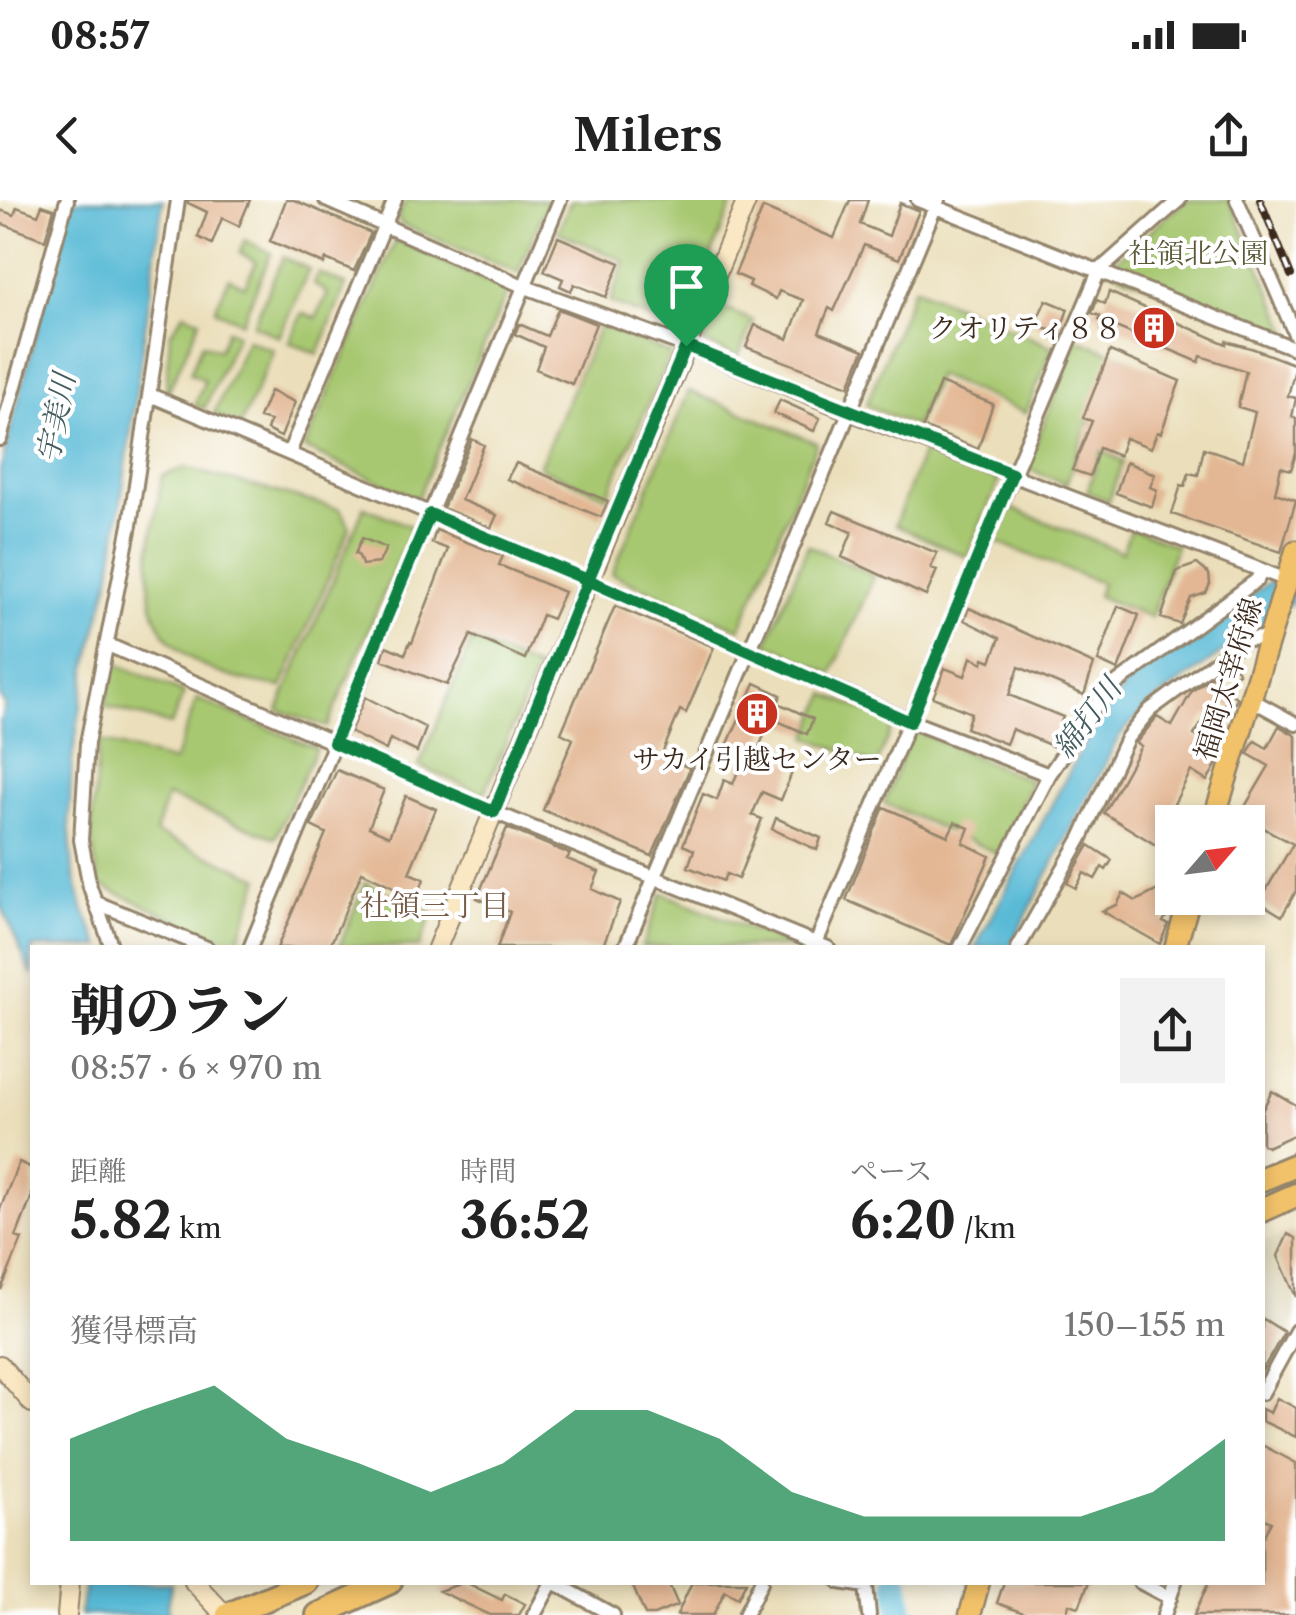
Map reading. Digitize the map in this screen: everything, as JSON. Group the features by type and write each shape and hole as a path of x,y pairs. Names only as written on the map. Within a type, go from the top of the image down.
{"highway":[{"path":"1265,1178 1294,1165"},
{"path":"1265,1209 1296,1195"},
{"path":"227,1615 299,1585"},
{"path":"318,1615 383,1585"}],"main road":[{"name":"福岡太宰府線","path":"1218,805 1270,634 1283,567"},
{"path":"1176,945 1185,915"},
{"path":"970,1615 978,1585"}],"street":[{"path":"111,945 90,888 82,840 87,744 108,646 150,395 178,200"},
{"path":"326,200 522,286 686,346 847,412 1012,474 1283,567"},
{"path":"289,453 394,200"},
{"path":"251,945 560,200"},
{"path":"438,945 747,200"},
{"path":"918,200 1296,350"},
{"path":"819,945 1098,272 1179,200"},
{"path":"1237,200 1296,336"},
{"path":"0,438 61,202"},
{"path":"626,945 936,204"},
{"path":"150,395 588,580 910,722 1049,775"},
{"path":"962,945 1049,775 1106,692 1257,580 1283,567"},
{"path":"1020,945 1082,838 1127,738 1150,710 1246,639 1270,634"},
{"path":"108,646 817,945"},
{"path":"1250,699 1296,724"},
{"path":"97,903 200,945"},
{"path":"1265,1387 1296,1331"},
{"path":"0,1365 30,1400"},
{"path":"67,1615 70,1585"},
{"path":"197,1585 227,1615"},
{"path":"534,1615 550,1585"},
{"path":"558,1585 614,1615"},
{"path":"745,1615 760,1585"},
{"path":"860,1585 866,1586 869,1615"},
{"path":"1143,1585 1168,1608"}],"shaded area":[{"path":"1296,1229 1296,1318 1267,1373 1265,1372 1265,1242"}],"green space":[{"path":"406,200 548,200 518,273 401,224 398,217"},
{"path":"571,200 734,200 680,331 610,302 625,261 558,232"},
{"name":"社領北公園","path":"1186,200 1229,200 1293,341 1115,272 1111,265"},
{"path":"245,240 271,253 242,322 215,310 229,278 245,286 256,262 240,253"},
{"path":"396,240 508,291 417,499 304,448"},
{"path":"283,257 309,269 279,337 253,325"},
{"path":"319,273 346,285 318,354 289,342 302,313 316,318 328,293 313,284"},
{"path":"914,287 1053,347 1026,413 937,375 915,427 866,405"},
{"path":"718,306 753,321 738,357 703,342"},
{"path":"184,313 200,320 168,392 170,334"},
{"path":"600,325 671,354 607,496 539,467"},
{"path":"227,330 237,334 204,409 195,405 205,380 190,373 202,343 219,350"},
{"path":"1077,339 1132,361 1107,430 1087,423 1066,484 1026,468"},
{"path":"247,340 274,350 240,426 214,414"},
{"path":"689,391 817,443 740,629 612,574"},
{"path":"923,451 999,480 967,557 895,525"},
{"path":"1101,451 1123,461 1109,501 1087,492"},
{"path":"185,468 340,509 350,527 282,687 238,679 197,662 165,635 155,615 149,563 162,476"},
{"path":"364,507 412,527 327,727 278,710"},
{"path":"1008,507 1122,552 1131,528 1176,546 1151,617 1097,596 1101,583 994,541"},
{"path":"808,545 874,576 832,674 767,643"},
{"path":"472,640 537,669 484,794 419,766"},
{"path":"114,663 184,693 171,725 105,706"},
{"path":"826,694 894,723 876,765 808,737"},
{"path":"197,699 316,748 275,838 167,796 155,833 260,878 237,945 99,885 91,836 99,741 174,762"},
{"path":"913,730 1031,781 1001,855 884,803"},
{"path":"365,883 433,913 420,945 340,945"},
{"path":"662,893 788,945 643,945"}],"water":[{"name":"宇美川","path":"71,200 163,200 111,573 87,667 72,762 69,822 73,871 84,911 100,945 30,945 30,971 0,903 0,722 5,705 0,697 0,470"},
{"path":"1296,564 1296,600 1147,706 1120,735 1011,945 977,945 1090,733 1129,681"},
{"path":"85,1585 171,1585 167,1615 80,1615"}],"building":[{"path":"188,200 250,200 239,226 222,218 212,244 198,237 207,212"},
{"path":"286,200 371,233 354,271 326,259 324,264 270,241"},
{"path":"850,200 868,200 860,224 889,236 900,203 919,211 899,259 864,245 834,311 829,308 819,332 864,350 849,386 746,347 755,325 788,339 803,300 779,291 776,299 735,274 763,208 834,238"},
{"path":"42,205 54,209 45,240 0,223 0,210 14,215 17,207 38,215"},
{"path":"558,237 620,263 606,297 574,284 571,291 560,286 563,279 544,271"},
{"path":"1109,292 1226,344 1254,349 1296,365 1288,396 1296,398 1292,417 1296,419 1296,453 1291,470 1281,467 1275,493 1296,500 1281,552 1172,514 1189,473 1198,475 1204,448 1243,461 1255,412 1238,407 1246,371 1201,356 1199,362 1099,320 1100,316 1092,313 1097,300 1105,304"},
{"path":"1046,300 1068,309 1059,334 1035,324"},
{"path":"558,309 596,324 572,384 536,369 544,347 515,334 519,324 547,336"},
{"path":"1110,351 1180,381 1161,433 1157,432 1151,448 1125,438 1119,456 1099,448 1090,476 1072,470 1092,421 1083,418"},
{"path":"940,383 993,404 978,449 923,427"},
{"path":"270,391 295,402 281,437 267,430 270,421 259,418"},
{"path":"780,400 820,418 814,431 774,413"},
{"path":"472,439 484,445 461,500 497,515 491,528 443,508"},
{"path":"1126,462 1155,474 1150,487 1157,490 1152,507 1116,493"},
{"path":"516,463 608,501 601,517 507,479"},
{"path":"834,511 937,553 931,568 937,570 926,596 842,557 852,532 829,522"},
{"path":"436,530 503,556 499,565 564,592 552,619 542,615 525,659 471,635 447,685 382,660 386,646 405,654 412,643 448,549 432,543"},
{"path":"362,538 386,548 379,563 362,565 355,554"},
{"path":"1197,564 1209,574 1206,593 1191,598 1180,624 1161,618 1177,571"},
{"path":"615,606 714,647 686,713 680,710 661,756 690,768 652,856 543,810 573,739 561,733"},
{"path":"1118,606 1139,615 1118,670 1098,661"},
{"path":"969,608 1094,664 1084,695 1019,667 1009,695 1063,717 1052,746 1012,729 1006,744 966,728 971,713 933,697 945,668 965,676 971,657 983,663 984,658 991,661 1000,638 964,620"},
{"path":"1232,662 1239,673 1220,685 1237,698 1231,708 1224,704 1213,715 1208,714 1194,735 1220,752 1216,765 1207,781 1191,771 1176,805 1155,805 1155,844 1104,813 1141,746 1136,743 1157,717 1172,726 1192,691"},
{"path":"755,683 781,695 778,703 813,719 807,734 771,718 758,750 795,765 781,800 762,792 752,815 762,819 738,879 726,874 723,881 688,867 694,850 683,845 703,794 717,800 724,780 733,784 744,756 726,748"},
{"path":"365,697 426,728 417,752 390,739 386,750 350,732"},
{"path":"1279,726 1296,736 1296,891 1282,916 1265,906 1265,892 1293,844 1265,829 1265,805 1246,805 1269,766 1248,754 1255,741 1267,748"},
{"path":"337,770 384,790 369,827 389,836 406,796 436,809 409,873 424,879 417,898 362,872 330,945 278,945 326,833 311,826"},
{"path":"884,807 948,836 955,822 969,828 963,843 990,856 951,945 846,900"},
{"path":"776,818 821,838 817,850 772,829"},
{"path":"507,828 570,854 567,859 599,872 592,889 620,902 603,945 498,945 510,912 477,898"},
{"path":"1089,845 1112,860 1095,879 1084,873 1076,888 1067,883"},
{"path":"1155,892 1155,915 1167,915 1163,922 1168,924 1160,944 1102,911 1117,905 1123,893 1136,901"},
{"path":"1272,1091 1296,1105 1296,1134 1265,1146 1265,1105"},
{"path":"19,1162 30,1167 30,1201 16,1237 22,1239 1,1290 0,1209"},
{"path":"1288,1234 1296,1238 1296,1297 1278,1256"},
{"path":"1265,1320 1284,1332 1265,1366"},
{"path":"1277,1398 1296,1408 1296,1437 1265,1422 1265,1410 1270,1413"},
{"path":"1265,1447 1296,1463 1296,1615 1194,1615 1208,1585 1265,1585 1265,1533 1271,1522 1265,1519"},
{"path":"471,1585 502,1600 505,1594 525,1604 519,1615 490,1615 439,1591"},
{"path":"632,1585 669,1585 678,1605 645,1615"},
{"path":"691,1585 744,1585 738,1598 725,1591 713,1615 677,1615"},
{"path":"1003,1585 1088,1585 1079,1607 1069,1604 1066,1615 1029,1615 997,1603"}],"waterway":[{"name":"綿打川","path":"897,1585 902,1615"}],"railway":[{"path":"1260,200 1291,275"}],"place":[{"name":"クオリティ８８","path":"1154,328"},
{"name":"サカイ引越センター","path":"757,714"}],"district":[{"name":"社領三丁目","path":"435,905"}],"route":[{"path":"686,346 588,580 430,514 334,743 494,812 588,580 910,722 1012,474 686,346"}]}
